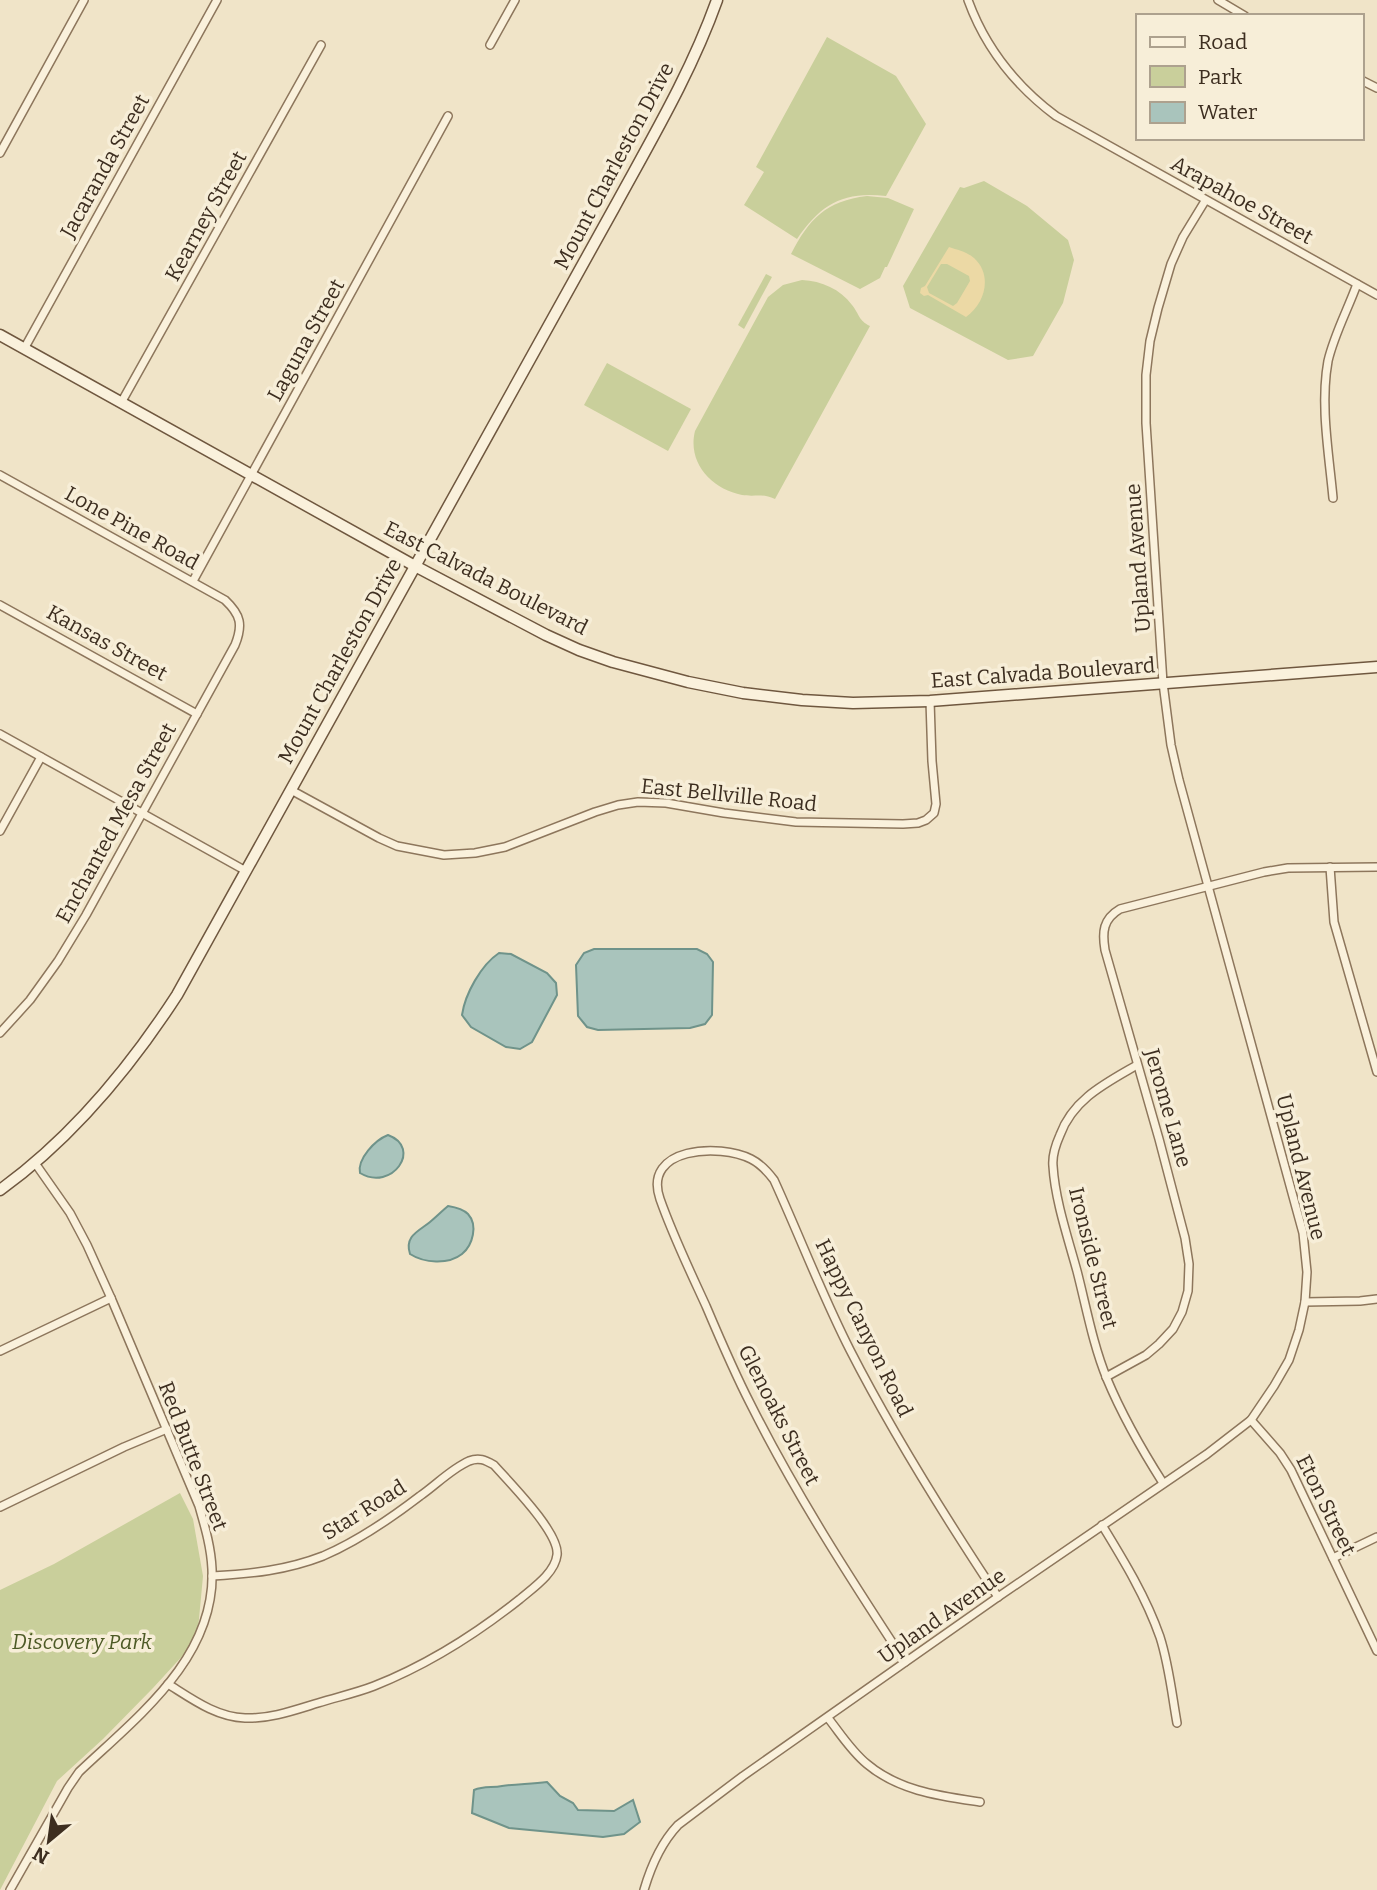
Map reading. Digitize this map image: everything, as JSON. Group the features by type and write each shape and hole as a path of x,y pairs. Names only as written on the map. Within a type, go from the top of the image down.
{"main road":[{"name":"Mount Charleston Drive","path":"0,1191 35,1163 91,1108 150,1036 177,995 680,88 705,34 717,0"},
{"name":"East Calvada Boulevard","path":"0,335 512,618 579,650 688,682 743,693 853,703 930,701 1377,667"}],"street":[{"path":"0,153 84,0"},
{"name":"Jacaranda Street","path":"24,349 217,0"},
{"path":"490,45 515,0"},
{"name":"Arapahoe Street","path":"968,0 985,37 1000,60 1019,84 1056,116 1377,295"},
{"path":"1218,0 1242,14"},
{"name":"Kearney Street","path":"121,403 321,45"},
{"name":"Laguna Street","path":"193,581 448,116"},
{"name":"Upland Avenue","path":"644,1890 655,1860 670,1833 678,1825 743,1776 1101,1525 1207,1454 1251,1420 1289,1360 1299,1330 1307,1272 1303,1233 1179,780 1171,745 1163,683 1146,423 1146,375 1150,341 1171,264 1183,237 1205,201"},
{"path":"1333,498 1325,387 1333,344 1357,284"},
{"name":"Lone Pine Road","path":"0,475 225,600 240,618"},
{"name":"Kansas Street","path":"0,605 197,714"},
{"name":"Enchanted Mesa Street","path":"0,1033 30,1000 86,915 235,645 240,633 240,618"},
{"name":"East Bellville Road","path":"291,790 397,846 457,855 505,847 595,812 638,802 666,803 796,822 918,823 934,813 936,804 930,701"},
{"path":"0,734 246,871"},
{"path":"0,831 41,757"},
{"path":"1330,867 1334,922 1377,1072"},
{"path":"1207,885 1288,868 1377,867"},
{"name":"Jerome Lane","path":"1107,1377 1146,1354 1173,1329 1182,1312 1189,1282 1189,1264 1185,1238 1105,950 1104,928 1112,914 1120,909 1207,885"},
{"name":"Ironside Street","path":"1137,1065 1080,1101 1060,1134 1053,1166 1060,1207 1107,1377 1121,1409 1163,1483"},
{"name":"Happy Canyon Road","path":"661,1170 672,1159 713,1150 737,1153 752,1159 774,1180 850,1350 904,1449 998,1597"},
{"name":"Red Butte Street","path":"10,1890 79,1772 168,1684 185,1663 203,1628 211,1598 212,1576 206,1530 199,1506 111,1298 71,1213 35,1163"},
{"name":"Glenoaks Street","path":"661,1170 657,1188 660,1199 749,1401 813,1518 905,1662"},
{"path":"0,1351 111,1298"},
{"path":"1305,1301 1377,1299"},
{"name":"Eton Street","path":"1251,1420 1292,1470 1377,1651"},
{"path":"0,1507 167,1429"},
{"name":"Star Road","path":"168,1684 214,1711 248,1718 295,1710 371,1687 428,1661 486,1625 534,1587 547,1574 558,1554 557,1544 550,1530 494,1465 477,1459 448,1474 355,1541 324,1555 289,1568 258,1574 212,1576"},
{"path":"1101,1525 1147,1604 1160,1639 1177,1723"},
{"path":"1333,1558 1377,1537"},
{"path":"828,1718 867,1764 891,1780 911,1789 979,1802"}],"green space":[{"path":"827,37 896,76 926,124 886,196 857,196 834,202 815,217 797,239 744,205 764,172 756,167"},
{"path":"984,181 1027,206 1068,240 1074,260 1063,303 1033,356 1008,360 910,308 903,286 960,187"},
{"path":"867,196 888,198 914,209 880,278 860,289 791,254 805,231 820,214 840,202"},
{"path":"766,274 772,277 744,329 738,325"},
{"path":"802,280 817,282 836,290 847,299 863,322 870,326 775,499 731,492 712,481 698,464 693,443 695,431 768,297 783,285"},
{"path":"607,363 691,409 668,451 584,405"},
{"name":"Discovery Park","path":"180,1493 193,1519 203,1576 197,1640 103,1739 57,1781 0,1890 0,1590 54,1564"}],"sand":[{"path":"949,247 974,258 980,265 985,281 978,305 966,317 920,293","holes":["941,264 947,264 969,276 970,281 953,306 929,293 927,287"]}],"water":[{"path":"594,949 697,949 707,954 713,962 712,1015 705,1024 690,1028 598,1030 587,1027 578,1016 576,965 584,953"},
{"path":"499,953 511,954 547,973 556,983 557,995 532,1042 520,1049 506,1047 471,1027 462,1015 475,981"},
{"path":"388,1135 398,1141 403,1149 399,1166 383,1177 360,1173 361,1162 368,1151"},
{"path":"448,1206 464,1211 471,1219 473,1235 466,1250 456,1258 443,1261 429,1261 410,1254 411,1238"},
{"path":"547,1782 578,1810 614,1811 633,1800 640,1822 624,1834 603,1837 509,1828 472,1813 474,1790"}]}
